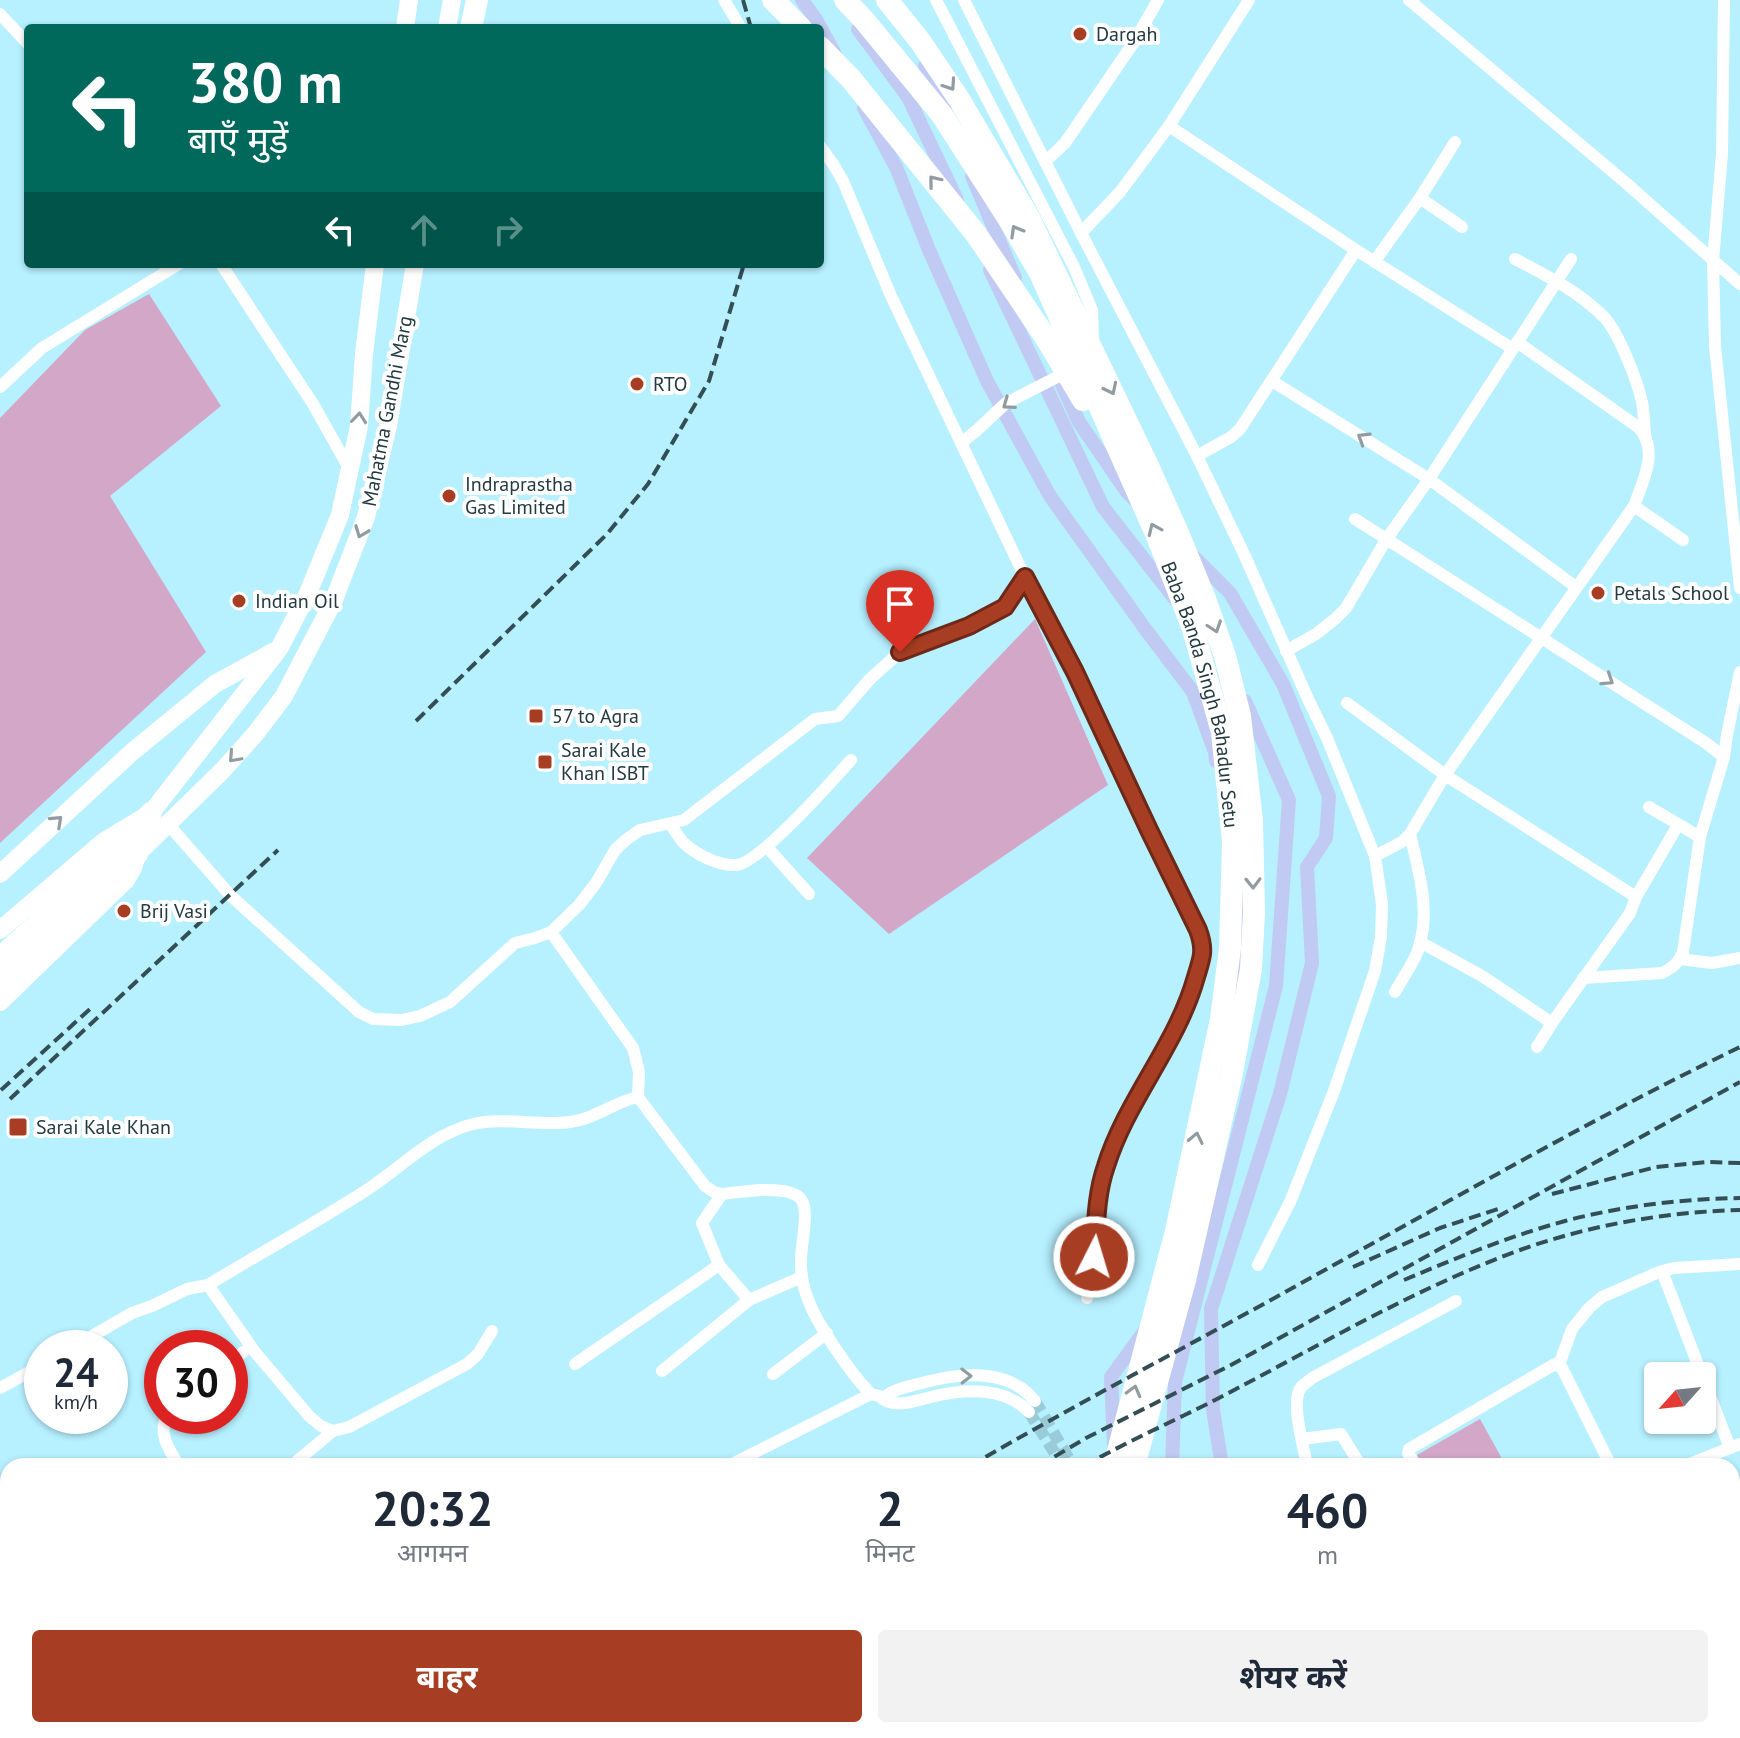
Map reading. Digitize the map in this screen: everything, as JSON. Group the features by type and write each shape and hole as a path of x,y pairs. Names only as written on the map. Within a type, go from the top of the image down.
{"highway":[{"path":"472,24 477,0"},
{"path":"773,0 797,24"},
{"name":"Baba Banda Singh Bahadur Setu","path":"845,0 942,115 1040,273 1157,536 1193,629 1222,732 1233,842 1230,948 1221,1019 1176,1231 1116,1458"},
{"name":"Baba Banda Singh Bahadur Setu","path":"887,0 920,41 959,99 1028,216 1143,454 1205,599 1225,656 1240,716 1252,821 1254,913 1251,969 1232,1073 1185,1280 1136,1458"},
{"path":"896,0 920,41"},
{"path":"824,51 852,80 976,234 1046,338 1131,480"},
{"path":"0,981 37,935 115,854 160,818"},
{"path":"0,958 37,935 137,854"}],"main road":[{"path":"406,24 409,0"},
{"path":"448,24 452,0"},
{"name":"Mahatma Gandhi Marg","path":"0,1002 126,880 137,854 160,818 279,649 308,593 340,515 359,426 375,268"},
{"name":"Mahatma Gandhi Marg","path":"0,930 103,842 160,818 248,743 284,696 333,602 366,517 388,426 414,268"},
{"path":"0,874 132,752 215,684 279,649"}],"street":[{"path":"724,0 739,24"},
{"path":"936,0 1026,171 1092,310 1093,359 1006,403 961,443"},
{"path":"964,0 1197,456 1327,738 1375,856 1382,904 1381,937 1375,971 1334,1091 1290,1202 1258,1265"},
{"path":"1045,162 1074,131 1134,42 1158,0"},
{"path":"1081,233 1120,192 1169,126 1249,0"},
{"path":"1724,0 1722,154 1713,261 1715,346 1740,588"},
{"path":"1415,2 1740,284"},
{"path":"0,14 24,40"},
{"path":"1169,126 1374,262 1515,345 1645,434"},
{"path":"1374,262 1455,142"},
{"path":"824,152 843,181 891,296 1025,577 1075,672 1187,904 1202,942 1202,954 1190,998 1106,1164 1101,1183 1093,1275 1087,1298"},
{"path":"1420,198 1462,227"},
{"path":"1197,456 1240,429 1356,250"},
{"path":"1375,856 1402,842 1410,834 1445,775 1634,506 1650,459 1638,389 1606,319 1556,281 1515,259"},
{"path":"1286,651 1316,634 1346,608 1386,540 1571,259"},
{"path":"0,387 42,348 172,268"},
{"path":"224,268 313,404 349,468"},
{"path":"1092,310 1114,296"},
{"path":"1272,381 1429,479 1576,587"},
{"path":"1634,506 1683,540"},
{"path":"1355,519 1724,757"},
{"path":"160,818 230,895 359,1012 373,1019 402,1020 450,1002 515,943 551,932 579,905 615,850 640,830 684,820 815,719 838,716 870,679 900,652 969,626 1005,607 1025,577"},
{"path":"1583,978 1662,973 1680,959 1700,837 1724,757 1740,672"},
{"path":"1347,703 1445,775 1636,897"},
{"path":"670,824 683,843 705,858 736,865 745,862 767,847 851,760"},
{"path":"1649,807 1700,837"},
{"path":"1537,1047 1630,913 1678,825"},
{"path":"1395,992 1416,956 1424,908 1423,888 1410,834"},
{"path":"767,847 809,894"},
{"path":"551,932 633,1048 639,1072 638,1097 705,1186 722,1194 780,1190 802,1199 805,1206 800,1250 808,1301 843,1357 877,1396 889,1402 912,1402 958,1392 981,1391 1032,1406"},
{"path":"1420,942 1482,976 1552,1023"},
{"path":"1680,959 1712,963 1740,958"},
{"path":"102,1330 187,1289 208,1285 367,1190 436,1139 473,1124 574,1122 638,1097"},
{"path":"722,1194 702,1223 719,1265 749,1300"},
{"path":"1559,1365 1572,1329 1602,1297 1674,1268 1740,1264"},
{"path":"575,1364 719,1265"},
{"path":"1662,1271 1735,1446 1704,1458"},
{"path":"662,1371 749,1300 802,1277"},
{"path":"208,1285 255,1352 309,1416 333,1431"},
{"path":"1306,1458 1296,1407 1302,1386 1456,1301"},
{"path":"301,1458 333,1431 349,1427 467,1364 478,1354 492,1331"},
{"path":"773,1374 827,1333"},
{"path":"1411,1458 1409,1449 1552,1365 1559,1365"},
{"path":"1559,1365 1607,1458"},
{"path":"0,1388 24,1375"},
{"path":"745,1458 877,1396"},
{"path":"164,1434 174,1458"},
{"path":"1302,1439 1341,1434 1356,1458"}],"shaded area":[{"path":"149,294 221,406 110,496 206,652 0,843 0,418 85,330"},
{"path":"1035,619 1108,785 889,934 807,858"},
{"path":"1480,1419 1502,1458 1419,1458 1417,1455"}],"waterway":[{"path":"802,0 819,24"},
{"path":"858,29 908,97 957,200"},
{"path":"824,34 835,54"},
{"path":"925,66 945,108"},
{"path":"864,108 896,167 987,381 1050,496 1193,692 1216,761"},
{"path":"972,176 1015,278"},
{"path":"990,270 1103,507 1175,599"},
{"path":"1059,378 1079,422 1134,499"},
{"path":"1192,555 1230,593 1283,684 1329,796 1326,838 1307,867 1312,963 1280,1094 1211,1309 1213,1410 1221,1458"},
{"path":"1172,1458 1175,1382 1276,986 1289,800 1245,701"},
{"path":"1237,991 1244,931 1239,900"},
{"path":"1114,1444 1111,1377 1146,1329"}],"tunnel":[{"path":"1035,1401 1068,1458"},
{"path":"1029,1412 1058,1458"}],"railway":[{"path":"743,0 750,24"},
{"path":"416,721 607,534 648,484 709,381 743,268"},
{"path":"10,1099 278,850"},
{"path":"1,1090 90,1009"},
{"path":"984,1458 1526,1158 1740,1047"},
{"path":"1052,1458 1231,1365 1740,1082"},
{"path":"1552,1194 1656,1167 1708,1162 1740,1163"},
{"path":"1404,1280 1504,1240 1586,1216 1652,1204 1740,1198"},
{"path":"1353,1267 1440,1228 1498,1209"},
{"path":"1099,1458 1376,1315 1483,1264 1546,1241 1601,1227 1656,1217 1740,1210"}],"place":[{"name":"Dargah","path":"1080,34"},
{"name":"RTO","path":"637,384"},
{"name":"Indraprastha Gas Limited","path":"449,496"},
{"name":"Petals School","path":"1598,593"},
{"name":"Indian Oil","path":"239,601"},
{"name":"57 to Agra","path":"536,716"},
{"name":"Sarai Kale Khan ISBT","path":"545,762"},
{"name":"Brij Vasi","path":"124,911"},
{"name":"Sarai Kale Khan","path":"18,1127"}],"route":[{"path":"900,652 969,626 1005,607 1025,577 1075,672 1187,904 1202,942 1202,954 1190,998 1106,1164 1101,1183 1094,1257"}]}
